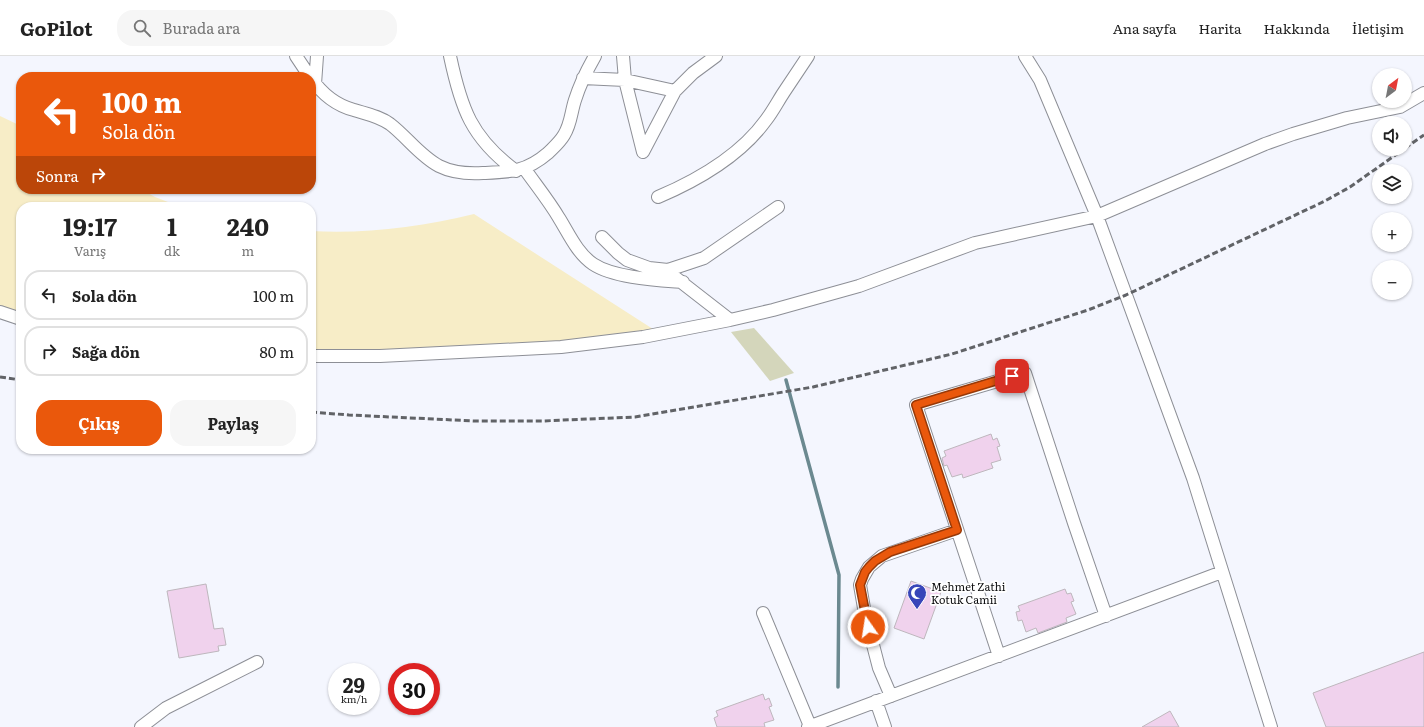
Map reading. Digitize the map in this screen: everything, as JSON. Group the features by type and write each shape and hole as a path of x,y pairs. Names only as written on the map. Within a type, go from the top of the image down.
{"street":[{"path":"296,56 307,72"},
{"path":"314,72 318,56"},
{"path":"450,56 458,94 470,122 495,154 520,170 548,201 577,249 593,264 605,270 626,275 682,282"},
{"path":"316,85 325,95 338,104 346,108 371,115 388,123 432,162 446,169 472,174 520,170 540,160 554,147 564,134 570,121 583,78 595,56"},
{"path":"623,56 625,80 643,152 675,91 693,73 716,56"},
{"path":"658,197 703,175 730,156 747,141 769,117 808,56"},
{"path":"1025,56 1040,80 1097,216 1193,478 1271,727"},
{"path":"583,78 625,80 675,91"},
{"path":"316,356 380,356 561,347 643,337 773,310 859,286 975,243 1097,216 1265,144 1347,118 1400,107 1424,94"},
{"path":"602,236 627,260 649,268 668,270 704,258 778,207"},
{"path":"668,270 730,320"},
{"path":"0,312 16,317"},
{"path":"998,656 916,405 1025,373 1106,616"},
{"path":"891,696 879,668 865,614 860,585 862,579 869,567 882,556 957,530"},
{"path":"763,613 809,727 1222,572"},
{"path":"141,727 166,708 257,662"},
{"path":"876,702 885,727"}],"green space":[{"path":"754,328 794,373 770,381 731,332"}],"sand":[{"path":"0,116 16,124 16,194 149,194 168,202 16,202 16,312 0,307"},
{"path":"474,214 656,331 574,341 396,351 316,352 316,231 373,230 433,223"}],"building":[{"path":"991,434 993,440 997,438 1000,446 997,447 1001,460 991,463 993,468 963,478 962,474 952,477 947,465 944,466 942,458 946,456 944,451"},
{"name":"Mehmet Zathi Kotuk Camii","path":"911,581 941,592 924,639 894,628"},
{"path":"206,584 214,629 223,628 226,645 218,646 219,651 179,658 167,591"},
{"path":"1065,589 1067,594 1071,593 1074,601 1071,602 1076,614 1066,618 1067,622 1038,633 1036,628 1026,632 1022,620 1018,621 1016,612 1020,611 1018,606"},
{"path":"1424,652 1424,727 1326,727 1313,693"},
{"path":"763,694 765,700 769,698 772,706 769,707 774,720 764,723 765,727 717,727 714,718 718,716 716,711"},
{"path":"1170,711 1179,727 1142,727"}],"waterway":[{"path":"786,380 839,575 838,687"}],"railway":[{"path":"1412,143 1424,135"},
{"path":"316,412 475,421 542,421 635,417 813,387 952,354 1088,310 1126,295 1325,201 1350,187 1394,156"},
{"path":"0,377 16,379"}],"place":[{"name":"Mehmet Zathi Kotuk Camii","path":"917,610"}],"route":[{"path":"868,627 860,585 865,572 869,567 875,561 890,552 957,530 916,405 1012,376"}]}
